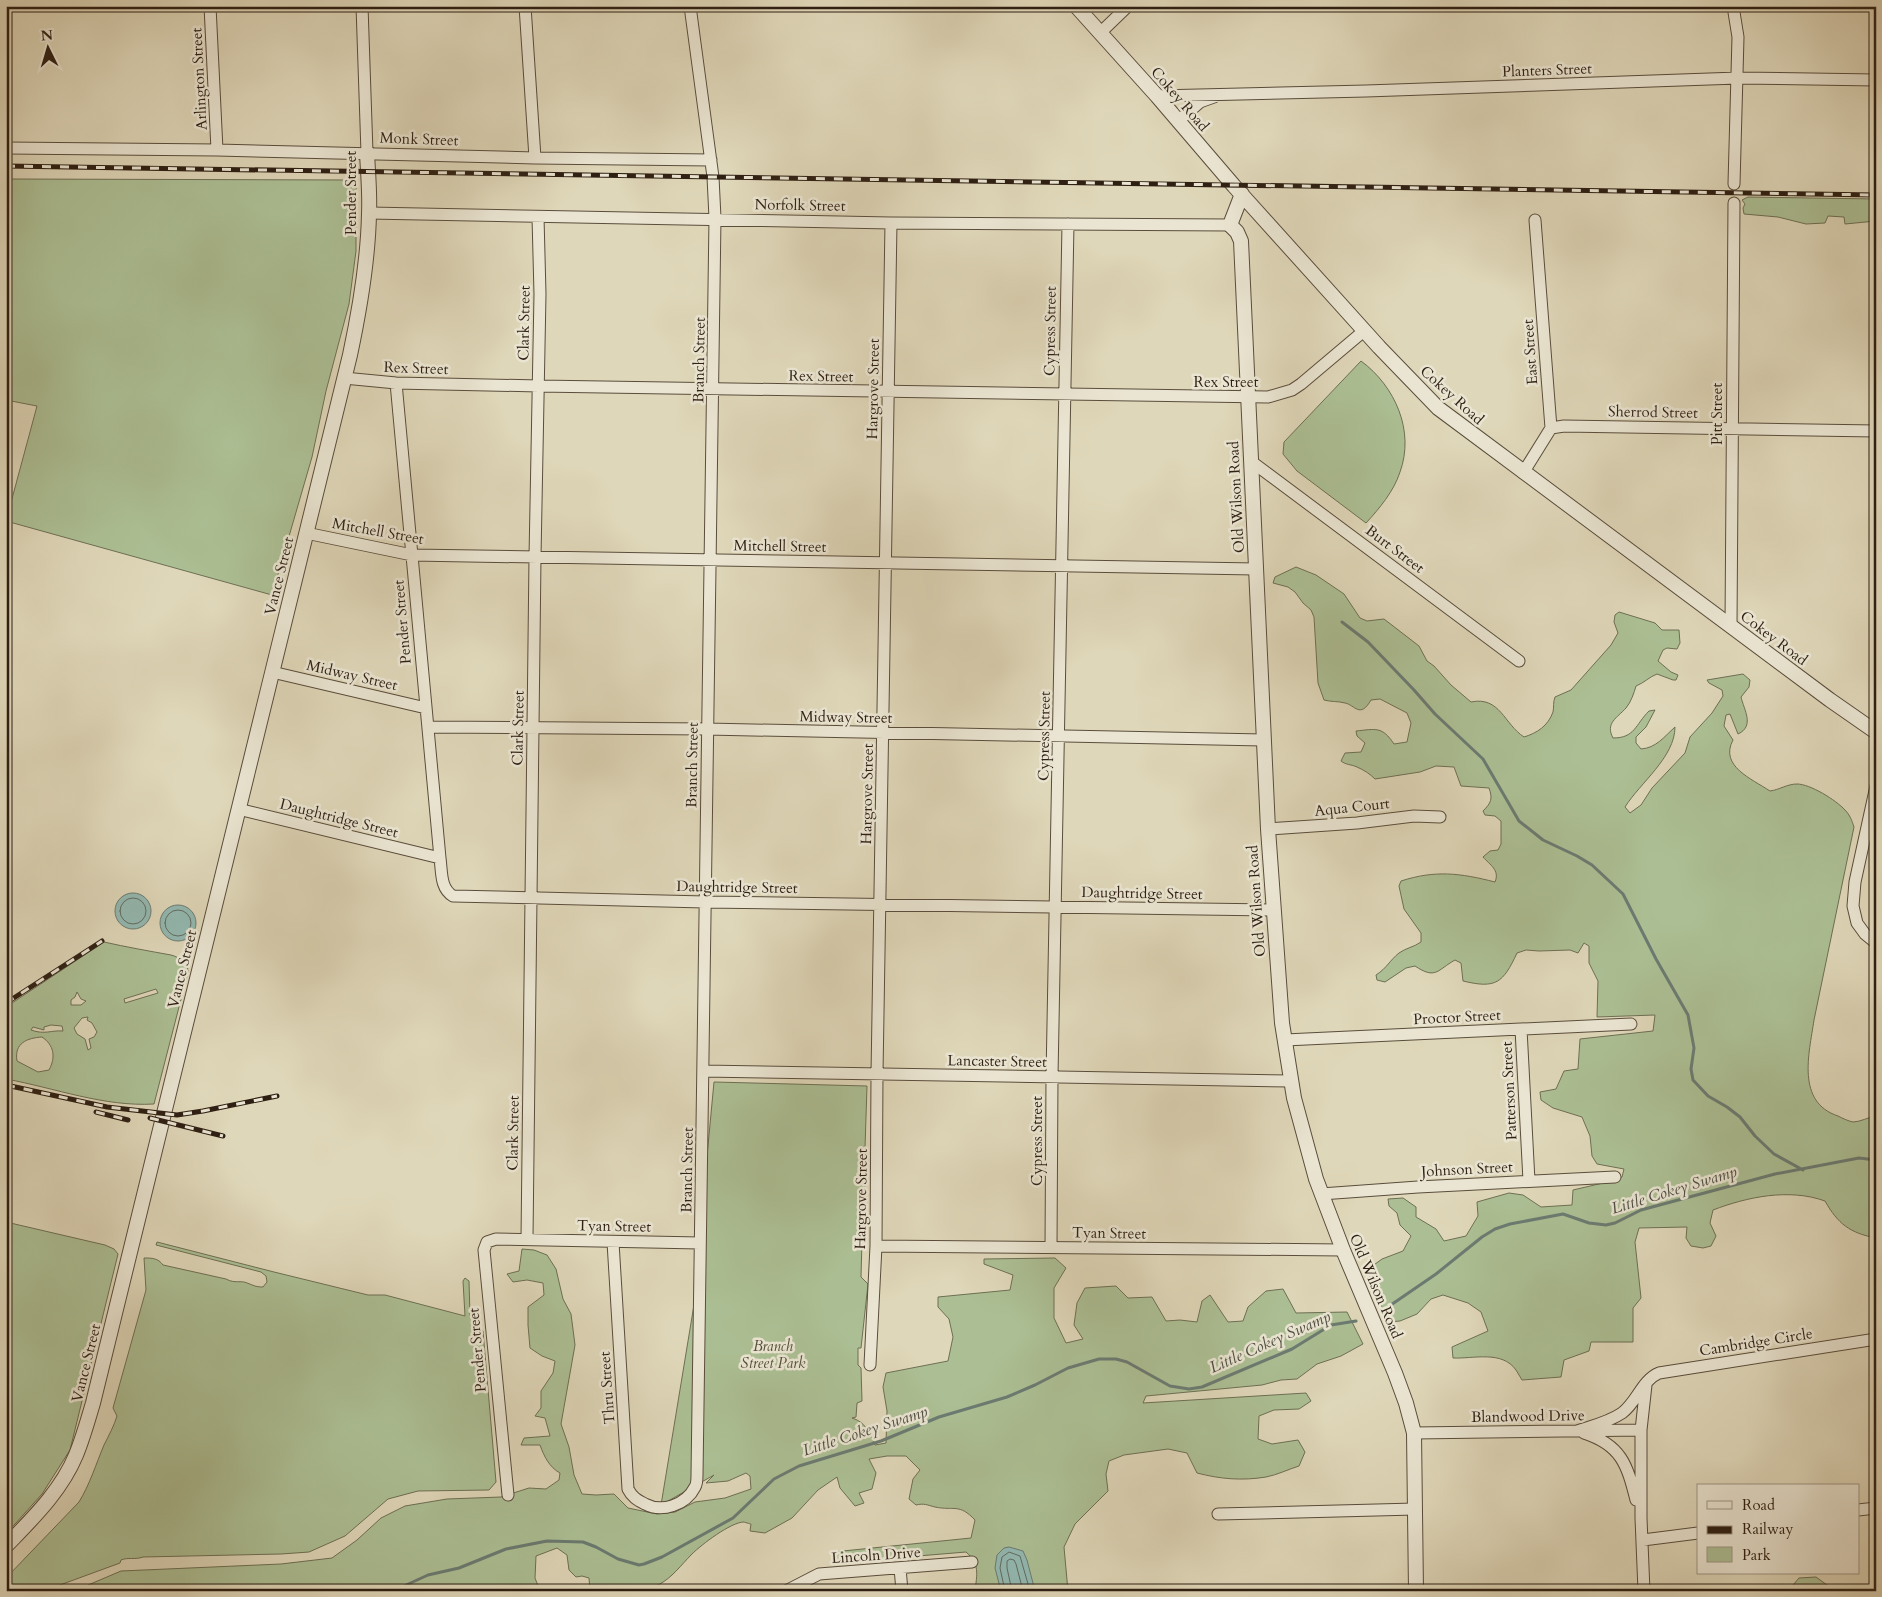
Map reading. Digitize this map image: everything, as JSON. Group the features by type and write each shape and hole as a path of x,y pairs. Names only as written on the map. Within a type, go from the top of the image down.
{"street":[{"name":"Arlington Street","path":"210,6 217,150"},
{"name":"Pender Street","path":"344,378 359,313 369,213 362,6"},
{"path":"525,6 535,158"},
{"name":"Branch Street","path":"664,1509 677,1504 687,1496 695,1487 698,1475 715,218 711,160 690,6"},
{"name":"Cokey Road","path":"1076,6 1390,359 1438,408 1830,700 1876,732"},
{"path":"1100,33 1128,6"},
{"path":"1733,6 1738,37 1734,184"},
{"name":"Planters Street","path":"1157,96 1738,78 1876,80"},
{"name":"Planters Street","path":"1178,120 1200,102 1220,94"},
{"name":"Monk Street","path":"6,148 217,150 535,158 711,160"},
{"path":"1230,226 1242,194"},
{"name":"Pitt Street","path":"1731,626 1734,203"},
{"name":"Norfolk Street","path":"369,213 538,217 715,218 891,223 1230,226"},
{"name":"Clark Street","path":"527,1239 530,898 540,286 538,217"},
{"name":"East Street","path":"1535,220 1551,428"},
{"name":"Hargrove Street","path":"870,1365 876,1246 877,1074 891,223"},
{"name":"Cypress Street","path":"1051,1247 1052,1077 1068,224"},
{"name":"Old Wilson Road","path":"1230,226 1237,232 1241,241 1263,740 1272,910 1281,1015 1298,1116 1321,1194 1342,1250 1395,1373 1414,1433 1416,1591"},
{"name":"Rex Street","path":"344,378 396,383 1247,398 1268,397 1292,390 1313,375 1365,330"},
{"name":"Vance Street","path":"6,1546 56,1492 76,1455 95,1394 344,378"},
{"name":"Pender Street","path":"396,383 440,858"},
{"name":"Sherrod Street","path":"1551,428 1564,426 1876,431"},
{"path":"1523,472 1551,428"},
{"name":"Burt Street","path":"1252,462 1518,661"},
{"name":"Mitchell Street","path":"306,533 412,555 1256,569"},
{"name":"Midway Street","path":"272,672 426,708"},
{"name":"Midway Street","path":"429,727 707,729 883,734 1059,735 1263,740"},
{"path":"1876,786 1855,882 1853,906 1857,922 1865,934 1876,943"},
{"name":"Daughtridge Street","path":"238,809 440,858 446,892 453,896 705,902 1272,910"},
{"name":"Aqua Court","path":"1268,829 1357,823 1414,816 1440,817"},
{"name":"Proctor Street","path":"1285,1040 1631,1024"},
{"name":"Patterson Street","path":"1522,1029 1529,1181"},
{"name":"Lancaster Street","path":"703,1072 1291,1081"},
{"name":"Johnson Street","path":"1321,1194 1615,1177"},
{"name":"Pender Street","path":"508,1495 484,1250 487,1242 496,1239 527,1239"},
{"name":"Tyan Street","path":"527,1239 613,1242 700,1242"},
{"name":"Thru Street","path":"613,1242 628,1489 631,1495 642,1503 652,1508 664,1509"},
{"name":"Tyan Street","path":"876,1246 1342,1250"},
{"name":"Cambridge Circle","path":"1577,1431 1602,1423 1623,1413 1650,1376 1659,1372 1876,1339"},
{"path":"1640,1518 1641,1430 1646,1384"},
{"name":"Blandwood Drive","path":"1414,1433 1641,1430"},
{"path":"1577,1431 1602,1440 1619,1453 1628,1470 1640,1518 1643,1540 1644,1591"},
{"path":"1860,1510 1876,1508"},
{"path":"1218,1514 1415,1509"},
{"path":"1643,1540 1697,1532"},
{"name":"Lincoln Drive","path":"786,1591 819,1574 972,1562"},
{"path":"900,1568 902,1591"}],"green space":[{"path":"6,179 356,180 356,251 349,304 326,391 312,457 272,595 6,521 37,406 6,400"},
{"path":"1748,197 1876,199 1876,221 1845,224 1844,217 1828,216 1825,223 1806,224 1778,217 1744,214 1743,208 1745,204 1742,200"},
{"path":"1361,361 1384,383 1392,396 1399,411 1405,441 1404,456 1394,486 1366,523 1297,471 1283,454 1284,442"},
{"path":"1296,567 1316,575 1344,594 1360,618 1367,621 1384,619 1419,646 1427,661 1471,702 1481,701 1489,703 1501,712 1517,732 1524,737 1538,731 1545,725 1553,712 1555,697 1571,690 1611,645 1618,633 1614,622 1615,615 1619,612 1655,623 1662,630 1679,630 1680,643 1677,649 1667,648 1663,650 1658,661 1671,672 1678,675 1676,680 1657,674 1636,686 1628,706 1613,721 1610,728 1613,738 1626,736 1634,730 1649,711 1655,710 1646,727 1636,737 1636,743 1641,749 1651,747 1675,727 1669,749 1663,759 1625,807 1630,813 1641,805 1652,788 1685,753 1690,737 1712,713 1723,696 1722,690 1707,680 1743,674 1750,680 1749,687 1741,697 1747,717 1746,727 1743,731 1738,734 1730,714 1726,715 1724,726 1733,740 1730,757 1734,764 1740,771 1770,791 1797,784 1816,790 1841,806 1850,816 1854,827 1814,1020 1808,1076 1816,1100 1825,1109 1853,1122 1876,1116 1876,1238 1859,1233 1846,1226 1835,1216 1825,1201 1797,1195 1754,1198 1713,1210 1710,1223 1716,1236 1711,1246 1703,1248 1691,1246 1686,1238 1687,1227 1639,1228 1635,1242 1641,1298 1633,1308 1633,1342 1591,1342 1589,1351 1564,1360 1561,1377 1522,1380 1516,1370 1503,1360 1487,1357 1453,1358 1452,1347 1488,1331 1481,1312 1468,1303 1443,1295 1431,1299 1417,1314 1400,1321 1388,1322 1367,1270 1382,1259 1403,1251 1411,1236 1400,1225 1397,1213 1389,1206 1388,1199 1403,1198 1416,1207 1416,1217 1436,1229 1444,1241 1466,1236 1478,1216 1477,1202 1509,1193 1523,1195 1541,1207 1572,1205 1573,1190 1622,1177 1624,1169 1597,1164 1592,1156 1590,1136 1582,1117 1553,1108 1541,1100 1540,1092 1556,1089 1564,1071 1578,1069 1580,1039 1653,1031 1655,1015 1597,1017 1598,981 1589,963 1589,946 1584,943 1578,953 1570,950 1526,950 1517,953 1502,977 1491,984 1463,981 1461,963 1455,960 1436,972 1428,972 1415,966 1406,968 1385,982 1377,980 1376,975 1396,956 1421,942 1421,933 1404,909 1399,886 1401,881 1425,875 1448,874 1470,876 1495,882 1495,871 1483,857 1490,851 1498,850 1501,844 1501,821 1495,816 1485,815 1483,811 1490,801 1489,788 1461,786 1454,767 1436,766 1420,772 1375,779 1362,769 1341,761 1345,753 1361,752 1365,743 1357,736 1356,731 1382,731 1394,744 1407,742 1411,723 1407,713 1380,699 1371,700 1361,710 1349,704 1324,700 1318,683 1314,617 1311,610 1288,587 1273,583 1275,577"},
{"path":"104,942 171,955 187,962 188,972 154,1104 117,1103 98,1100 6,1079 6,1007","holes":["156,989 158,993 125,1003 124,999","77,992 81,999 86,1001 81,1005 71,1005 71,1000","88,1017 87,1020 92,1023 97,1032 94,1037 89,1039 91,1048 88,1050 85,1039 77,1034 74,1028 82,1018","51,1025 62,1026 63,1031 44,1032 31,1030 33,1027 44,1030 44,1027","42,1037 49,1044 53,1052 53,1060 49,1070 38,1072 17,1061 20,1046 31,1039"]},
{"name":"Branch Street Park","path":"714,1082 867,1086 864,1179 866,1201 863,1204 861,1277 868,1284 861,1348 858,1348 862,1401 857,1403 856,1417 852,1418 864,1425 875,1445 886,1443 887,1411 883,1387 886,1373 948,1361 953,1337 949,1319 938,1307 938,1297 1010,1290 1013,1275 984,1264 984,1259 1055,1258 1066,1268 1054,1288 1054,1318 1066,1343 1083,1339 1074,1325 1077,1303 1085,1288 1116,1286 1128,1298 1152,1297 1166,1321 1197,1322 1202,1301 1210,1295 1228,1322 1243,1321 1248,1307 1266,1291 1283,1289 1296,1313 1347,1312 1363,1344 1341,1356 1317,1364 1297,1379 1281,1380 1262,1385 1146,1396 1143,1403 1306,1393 1311,1401 1299,1409 1274,1410 1259,1416 1258,1439 1272,1444 1298,1440 1305,1452 1299,1466 1270,1476 1248,1479 1214,1477 1197,1473 1187,1453 1168,1449 1124,1455 1109,1461 1106,1474 1108,1491 1075,1524 1064,1547 1068,1591 975,1591 976,1565 966,1552 834,1563 833,1552 971,1538 975,1520 960,1509 923,1504 916,1505 909,1499 913,1479 920,1470 906,1456 887,1456 869,1459 876,1473 872,1489 859,1493 864,1503 855,1506 840,1488 837,1477 818,1490 792,1518 765,1533 750,1531 751,1524 738,1523 702,1545 663,1582 642,1590 590,1591 589,1578 576,1577 569,1570 567,1555 557,1548 536,1556 535,1578 540,1591 74,1591 121,1571 281,1564 332,1558 357,1540 381,1518 405,1506 447,1499 501,1497 529,1488 546,1489 559,1480 560,1473 556,1471 545,1457 540,1445 521,1445 524,1438 550,1436 545,1418 535,1416 541,1408 541,1391 553,1373 555,1361 542,1356 530,1348 528,1307 544,1295 543,1283 527,1280 513,1282 507,1274 519,1271 522,1249 534,1250 547,1255 556,1269 563,1299 571,1314 575,1345 561,1424 569,1447 574,1475 582,1494 614,1494 628,1508 657,1514 675,1512 695,1502 725,1498 751,1489 750,1476 746,1473 728,1481 706,1483 714,1475 661,1505 706,1232 703,1199"},
{"path":"6,1222 105,1245 114,1249 118,1254 70,1450 42,1494 6,1534"},
{"path":"157,1242 368,1295 385,1295 465,1316 463,1281 465,1278 469,1281 470,1316 483,1331 496,1482 489,1490 418,1491 388,1499 345,1536 309,1552 126,1559 121,1560 120,1563 42,1591 6,1591 6,1578 79,1502 90,1481 117,1416 113,1408 146,1290 144,1258 152,1258 163,1265 232,1281 245,1282 258,1287 263,1287 267,1282 266,1276 261,1272 156,1245"},
{"path":"1816,1577 1834,1590 1869,1591 1788,1591 1799,1578"}],"water":[{"path":"133,893 146,898 151,911 146,924 133,929 120,924 115,911 120,898"},
{"path":"178,905 191,910 196,923 191,936 178,941 165,936 160,923 165,910"},
{"path":"1009,1547 1023,1551 1035,1591 1001,1591 995,1568 997,1555 1004,1548"}],"waterway":[{"path":"1342,622 1368,642 1435,714 1483,759 1519,821 1543,840 1592,865 1623,894 1656,959 1688,1015 1694,1048 1691,1069 1693,1080 1708,1096 1740,1117 1755,1136 1774,1154 1803,1170"},
{"name":"Little Cokey Swamp","path":"1385,1309 1436,1274 1482,1237 1495,1229 1510,1224 1563,1214 1589,1223 1606,1225 1615,1223 1641,1210 1775,1174 1859,1158 1876,1160"},
{"name":"Little Cokey Swamp","path":"393,1591 428,1575 459,1568 506,1549 547,1541 583,1542 618,1559 639,1565 644,1564 662,1557 733,1518 774,1479 799,1466 881,1441 939,1417 1007,1397 1068,1368 1099,1359 1116,1359 1127,1362 1170,1386 1189,1389 1202,1387 1292,1349 1331,1325 1356,1321"}],"railway":[{"path":"6,166 1876,195"},
{"path":"6,1003 102,941"},
{"path":"6,1085 107,1107 177,1115 277,1096"},
{"path":"96,1112 128,1120"},
{"path":"150,1118 223,1136"}]}
